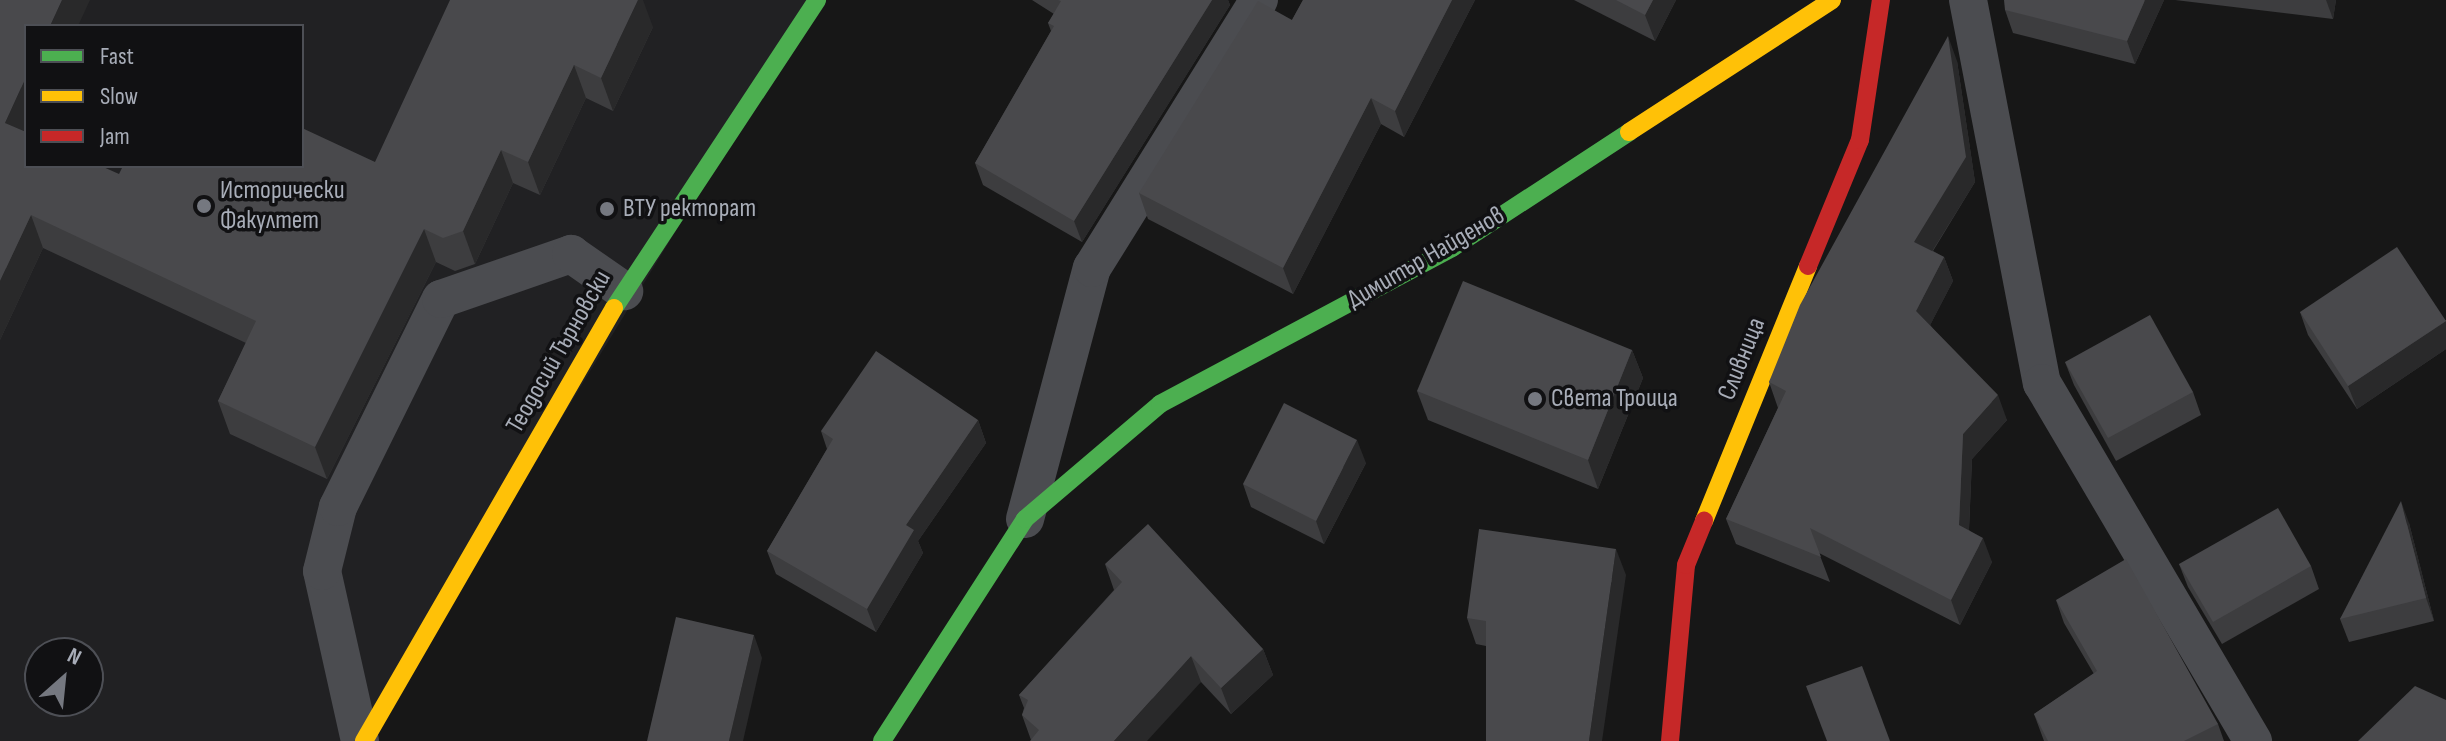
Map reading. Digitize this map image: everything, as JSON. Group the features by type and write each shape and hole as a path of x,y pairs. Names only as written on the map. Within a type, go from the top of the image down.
{"street":[{"name":"Теодосий Търновски","path":"362,741 624,291 817,0"},
{"name":"Димитър Найденов","path":"882,741 1025,519 1160,404 1452,248 1832,0"},
{"name":"Сливница","path":"1670,741 1686,565 1860,140 1881,0"}],"lane":[{"name":"Димитър Найденов","path":"1025,519 1092,268 1259,0"},
{"path":"1968,0 2042,383 2253,741"},
{"path":"362,741 322,571 338,507 441,299 571,254 624,291"}],"shaded area":[{"path":"0,0 817,0 364,741 0,741"}],"building":[{"path":"0,0 62,0 51,24 24,24 24,81 5,123 24,131 24,168 106,168 119,174 122,168 304,168 304,129 375,162 450,0 638,0 601,78 574,65 528,162 501,150 463,231 443,238 424,229 315,447 218,401 256,321 31,215 0,281"},
{"path":"1058,0 1212,0 1074,221 975,163 1054,26 1048,23 1061,1"},
{"path":"1303,0 1452,0 1395,111 1371,98 1283,268 1139,193 1258,1 1292,20"},
{"path":"1616,0 1653,0 1645,15"},
{"path":"2004,0 2145,0 2127,41 2005,10"},
{"path":"1948,36 1966,157 1914,242 1944,257 1916,311 1998,395 1963,434 1959,525 1983,538 1951,600 1810,528 1821,557 1726,519 1786,391 1769,382 1800,305"},
{"path":"2397,247 2446,321 2348,386 2300,312"},
{"name":"Света Троица","path":"1463,281 1632,350 1588,460 1417,391"},
{"path":"2150,315 2193,392 2108,438 2065,362"},
{"path":"876,351 978,420 906,525 914,530 867,609 767,551 833,439 821,431"},
{"path":"1284,403 1357,440 1316,521 1243,484"},
{"path":"2401,501 2426,598 2340,619"},
{"path":"2278,508 2311,566 2213,622 2179,564"},
{"path":"1148,524 1263,649 1221,688 1191,656 1114,741 1030,741 1039,730 1022,715 1028,700 1019,695 1122,582 1105,564"},
{"path":"1479,529 1616,549 1589,741 1486,741 1486,621 1467,618"},
{"path":"2126,559 2218,724 2184,741 2048,741 2034,714 2097,671 2056,600"},
{"path":"676,617 754,635 729,741 647,741"},
{"path":"1862,666 1890,741 1827,741 1806,686"},
{"path":"2415,686 2446,700 2446,741 2358,741"}],"traffic: fast":[{"path":"614,308 817,0"},
{"path":"882,741 1025,519 1160,404 1452,248 1629,132"}],"traffic: slow":[{"path":"1629,132 1832,0"},
{"path":"1704,521 1808,266"},
{"path":"364,741 614,308"}],"traffic: jam":[{"path":"1808,266 1860,140 1881,0"},
{"path":"1670,741 1686,565 1704,521"}],"place":[{"name":"Исторически Факултет","path":"204,206"},
{"name":"ВТУ ректорат","path":"607,209"},
{"name":"Света Троица","path":"1535,399"}]}
